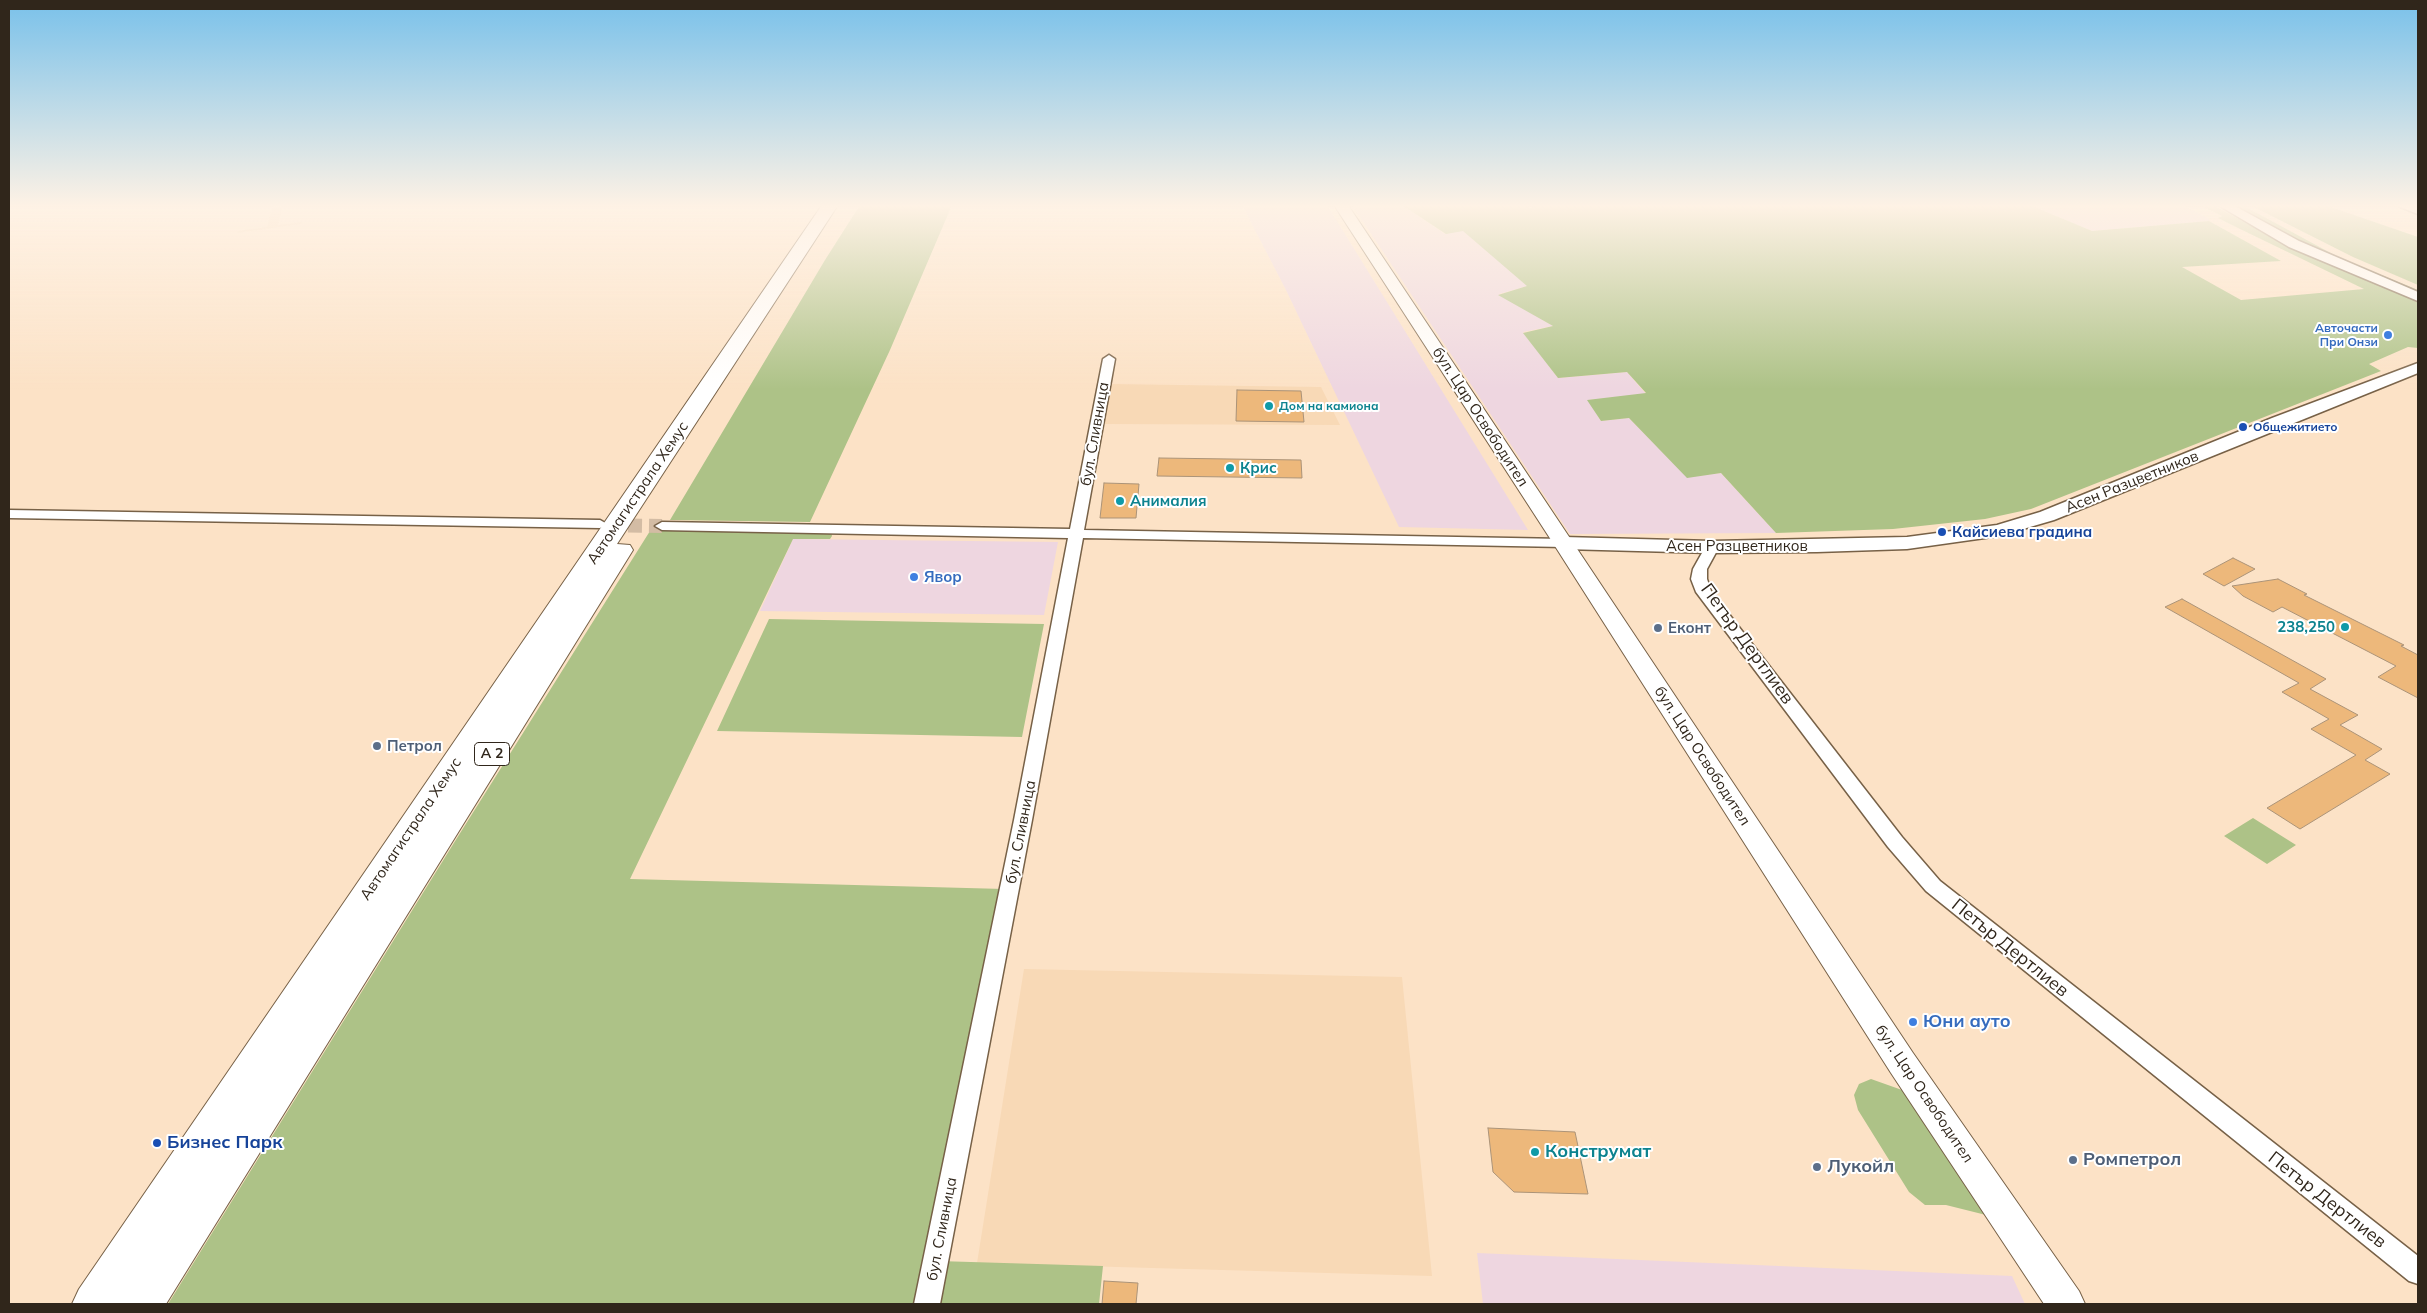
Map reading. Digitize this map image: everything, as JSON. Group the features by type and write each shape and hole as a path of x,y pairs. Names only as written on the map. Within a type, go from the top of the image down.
{"highway":[{"name":"Автомагистрала Хемус","path":"94,1304 789,266"},
{"name":"Автомагистрала Хемус","path":"142,1304 805,266"}],"main road":[{"name":"бул. Цар Освободител","path":"1381,266 1564,543 1897,1056 2066,1304"}],"street":[{"path":"2346,266 2418,297"},
{"path":"2360,266 2418,290"},
{"name":"бул. Сливница","path":"927,1304 1023,820 1109,359"},
{"name":"Асен Разцветников","path":"1564,543 1712,547 1907,543 1999,530 2047,516 2278,422 2418,368"},
{"path":"9,514 600,524"},
{"path":"662,526 1564,543"},
{"name":"Петър Дертлиев","path":"1712,547 1700,569 1700,579 1704,592 1895,842 1933,886 2418,1272"}],"shaded area":[{"path":"1274,266 1365,266 1528,530 1399,527"},
{"path":"1393,266 1505,266 1528,286 1499,294 1553,326 1523,332 1558,378 1627,372 1646,394 1588,400 1601,421 1629,418 1687,477 1721,473 1776,533 1570,534"},
{"name":"Дом на камиона","path":"1111,384 1321,387 1340,425 1104,424"},
{"name":"Явор","path":"793,539 1058,542 1044,615 760,611"},
{"path":"1024,969 1402,977 1432,1276 977,1263"},
{"path":"1477,1253 2012,1276 2025,1304 1483,1304"}],"green space":[{"path":"821,266 926,266 890,350 810,522 670,520"},
{"path":"1504,266 2194,266 2182,267 2241,300 2364,289 2317,266 2338,266 2418,300 2418,348 2408,347 2369,364 2381,371 2031,509 1985,519 1893,529 1776,533 1721,473 1687,478 1629,418 1601,421 1587,400 1646,393 1627,372 1558,378 1523,333 1553,326 1498,295 1527,286"},
{"path":"2347,266 2360,266 2418,290 2418,296"},
{"path":"2375,266 2418,266 2418,285"},
{"path":"650,531 831,531 832,536 830,539 793,539 630,879 1004,889 938,1261 1103,1266 1099,1304 168,1304 457,838"},
{"path":"769,619 1044,624 1022,737 717,731"},
{"path":"2253,818 2296,845 2267,864 2224,836"},
{"path":"1871,1079 1902,1090 1986,1215 1946,1205 1925,1205 1909,1192 1858,1110 1854,1095 1859,1084"}],"building":[{"name":"Дом на камиона","path":"1237,390 1301,391 1304,422 1236,421"},
{"name":"Крис","path":"1159,458 1301,460 1302,478 1157,476"},
{"name":"Анималия","path":"1104,483 1139,484 1136,518 1100,518"},
{"path":"2233,558 2255,569 2224,586 2203,574"},
{"path":"2278,579 2307,594 2304,595 2404,645 2401,646 2418,655 2418,698 2378,677 2396,666 2282,607 2273,612 2243,596 2232,586"},
{"path":"2182,599 2326,679 2310,689 2358,715 2340,725 2382,749 2365,760 2390,774 2300,829 2267,808 2356,755 2311,729 2329,719 2282,692 2299,683 2165,607"},
{"name":"Конструмат","path":"1488,1128 1575,1132 1588,1194 1514,1192 1493,1172"},
{"path":"1104,1281 1138,1283 1136,1304 1102,1304"}],"tunnel":[{"path":"607,525 662,526"}],"place":[{"name":"Авточасти При Онзи","path":"2388,335"},
{"name":"Дом на камиона","path":"1269,406"},
{"name":"Общежитието","path":"2243,427"},
{"name":"Крис","path":"1230,468"},
{"name":"Анималия","path":"1120,501"},
{"name":"Кайсиева градина","path":"1942,532"},
{"name":"Явор","path":"914,577"},
{"name":"238,250","path":"2345,627"},
{"name":"Еконт","path":"1658,628"},
{"name":"Петрол","path":"377,746"},
{"name":"Юни ауто","path":"1913,1022"},
{"name":"Бизнес Парк","path":"157,1143"},
{"name":"Конструмат","path":"1535,1152"},
{"name":"Ромпетрол","path":"2073,1160"},
{"name":"Лукойл","path":"1817,1167"}]}
